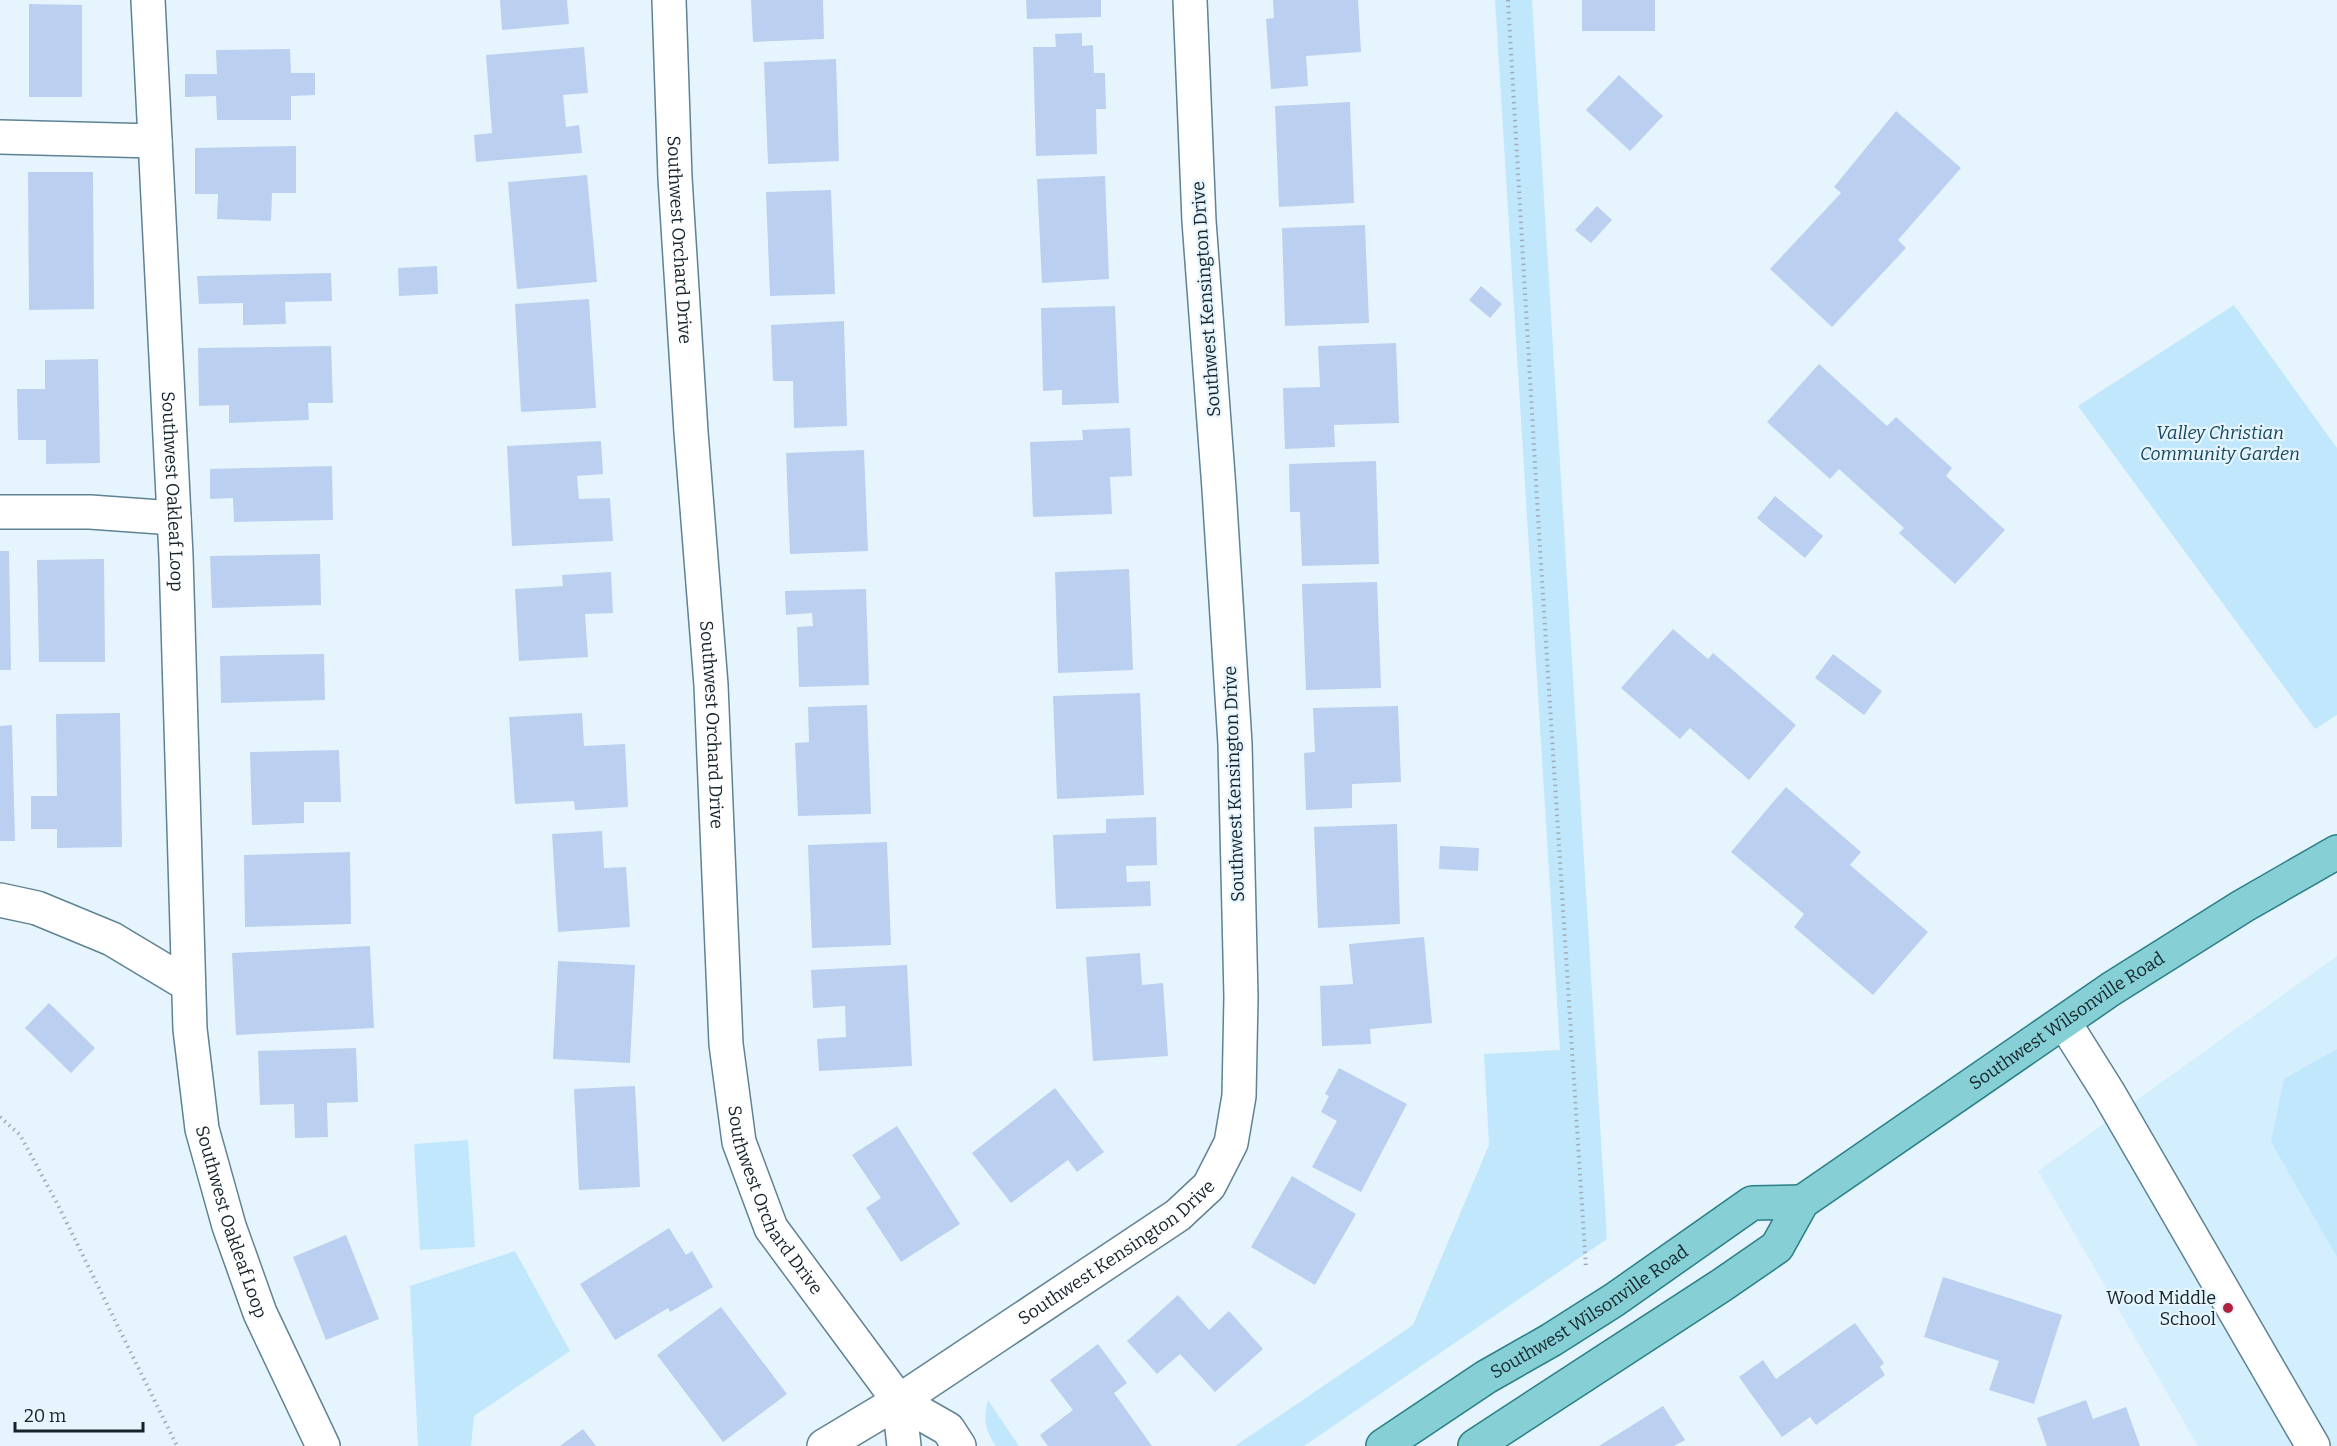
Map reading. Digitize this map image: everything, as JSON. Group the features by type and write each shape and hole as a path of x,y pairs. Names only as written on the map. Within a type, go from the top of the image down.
{"main road":[{"name":"Southwest Wilsonville Road","path":"1475,1446 1778,1247 1802,1202 2111,989 2234,912 2337,852"},
{"name":"Southwest Wilsonville Road","path":"1383,1446 1486,1377 1551,1340 1614,1300 1752,1203 1802,1202"}],"street":[{"name":"Southwest Oakleaf Loop","path":"148,0 174,518 187,984 202,1129 229,1226 260,1313 323,1446"},
{"name":"Southwest Orchard Drive","path":"669,0 677,212 711,686 726,1044 739,1142 771,1228 899,1401 948,1429 959,1446"},
{"name":"Southwest Kensington Drive","path":"824,1446 899,1401 1178,1215 1209,1186 1231,1143 1239,1096 1241,997 1235,744 1199,222 1190,0"},
{"path":"0,137 155,141"},
{"path":"0,512 90,512 174,518"},
{"path":"0,900 37,908 112,939 187,984"},
{"path":"2064,1022 2114,1102 2313,1446"},
{"path":"899,1401 904,1446"}],"path":[{"path":"1508,0 1538,521 1586,1268"},
{"path":"0,1117 20,1135 57,1203 177,1446"}],"shaded area":[{"name":"Wood Middle School","path":"2337,956 2337,1446 2198,1446 2038,1171"}],"green space":[{"path":"1495,0 1532,0 1607,1239 1304,1446 1235,1446 1413,1325 1489,1145 1484,1054 1560,1050"},
{"name":"Valley Christian Community Garden","path":"2234,305 2337,448 2337,715 2315,729 2078,406"},
{"path":"2337,1049 2337,1257 2271,1142 2284,1079"},
{"path":"468,1140 475,1247 420,1250 414,1144"},
{"path":"515,1251 570,1351 474,1416 471,1446 418,1446 410,1286"},
{"path":"988,1400 1019,1446 996,1446 989,1435 986,1424"}],"building":[{"path":"500,0 567,0 569,24 502,30"},
{"path":"751,0 823,0 824,39 753,42"},
{"path":"1026,0 1101,0 1101,17 1027,19"},
{"path":"1273,0 1358,0 1361,52 1306,56 1308,86 1271,89 1266,19 1274,18"},
{"path":"1582,0 1655,0 1655,31 1582,31"},
{"path":"29,4 82,5 82,97 29,97"},
{"path":"1082,33 1082,46 1093,45 1094,73 1105,73 1106,109 1096,109 1097,154 1036,156 1033,47 1056,47 1055,34"},
{"path":"584,47 588,93 563,95 566,127 579,125 582,153 476,162 474,135 492,133 486,55"},
{"path":"290,49 291,73 315,73 315,95 291,96 291,120 217,120 216,96 185,97 185,74 217,74 216,50"},
{"path":"836,59 839,161 768,164 764,62"},
{"path":"1619,75 1663,116 1630,151 1586,110"},
{"path":"1350,102 1354,203 1279,207 1275,106"},
{"path":"1896,111 1961,168 1898,240 1906,248 1832,327 1770,269 1841,193 1834,187"},
{"path":"296,146 296,193 272,193 271,221 217,219 218,194 195,194 195,148"},
{"path":"28,172 93,172 94,309 29,310"},
{"path":"587,175 597,282 517,289 508,182"},
{"path":"1105,176 1109,279 1042,283 1037,179"},
{"path":"831,190 835,294 770,296 766,192"},
{"path":"1597,206 1612,220 1591,243 1575,230"},
{"path":"1365,225 1369,323 1285,326 1282,228"},
{"path":"437,266 438,294 399,296 398,268"},
{"path":"331,273 332,301 285,302 286,324 243,325 243,303 199,304 197,276"},
{"path":"1481,286 1502,304 1490,318 1469,300"},
{"path":"589,299 596,408 521,412 515,304"},
{"path":"1115,306 1119,403 1062,405 1062,390 1043,391 1041,308"},
{"path":"844,321 847,426 794,428 793,381 773,381 771,325"},
{"path":"1396,343 1399,423 1334,425 1335,447 1285,449 1283,388 1320,387 1318,346"},
{"path":"331,346 333,403 308,403 309,420 229,423 229,405 199,406 198,348"},
{"path":"98,359 100,463 46,464 46,440 18,440 17,389 45,389 45,360"},
{"path":"1819,364 1887,426 1896,417 1952,468 1946,476 2005,530 1955,584 1899,533 1904,528 1839,469 1830,479 1767,422"},
{"path":"1130,428 1132,476 1110,477 1112,514 1033,517 1030,442 1083,440 1082,430"},
{"path":"601,441 603,474 577,476 579,499 610,498 613,541 512,546 507,446"},
{"path":"864,450 868,551 790,554 786,453"},
{"path":"1376,461 1379,564 1302,566 1300,512 1290,512 1289,464"},
{"path":"332,466 333,520 234,522 233,498 210,499 210,469"},
{"path":"1775,496 1823,536 1805,558 1757,518"},
{"path":"0,551 9,551 11,670 0,670"},
{"path":"320,554 321,605 212,608 210,556"},
{"path":"104,559 105,662 39,662 37,560"},
{"path":"1129,569 1133,670 1058,673 1055,572"},
{"path":"611,572 613,613 585,614 588,657 519,661 515,589 563,586 562,575"},
{"path":"1377,582 1381,688 1306,690 1302,584"},
{"path":"866,589 869,685 799,687 797,627 813,626 812,613 786,615 785,591"},
{"path":"1673,629 1708,659 1713,653 1796,725 1749,780 1690,728 1680,739 1621,688"},
{"path":"324,654 325,700 221,703 220,656"},
{"path":"1833,654 1882,691 1864,715 1815,678"},
{"path":"1140,693 1144,795 1057,799 1053,696"},
{"path":"867,705 871,814 798,816 795,743 809,742 808,707"},
{"path":"1398,706 1401,782 1352,784 1352,808 1306,810 1304,753 1315,752 1313,708"},
{"path":"120,713 122,847 57,848 57,829 31,829 31,796 57,796 56,714"},
{"path":"582,713 584,746 625,744 628,807 575,810 574,801 515,804 509,717"},
{"path":"12,725 15,841 0,841 0,726"},
{"path":"339,750 341,802 304,802 304,823 252,825 250,752"},
{"path":"1786,787 1861,852 1850,865 1928,932 1873,995 1794,927 1804,914 1731,852"},
{"path":"1156,817 1157,865 1126,866 1127,882 1150,881 1151,906 1056,909 1053,835 1106,833 1106,819"},
{"path":"1397,824 1400,924 1318,928 1314,827"},
{"path":"602,831 604,868 626,867 630,927 558,932 552,834"},
{"path":"887,842 891,945 812,948 808,845"},
{"path":"1440,846 1479,848 1478,871 1439,869"},
{"path":"350,852 351,924 245,927 244,855"},
{"path":"1424,937 1432,1023 1370,1029 1371,1044 1322,1046 1320,986 1353,984 1349,944"},
{"path":"370,946 374,1028 236,1035 232,953"},
{"path":"1140,953 1142,985 1163,983 1168,1056 1093,1061 1086,957"},
{"path":"558,961 635,965 630,1063 553,1059"},
{"path":"907,965 912,1066 819,1071 817,1039 846,1037 845,1006 813,1008 811,970"},
{"path":"49,1003 95,1048 71,1073 25,1028"},
{"path":"356,1048 358,1102 327,1103 328,1137 295,1138 294,1104 260,1105 258,1051"},
{"path":"1339,1068 1407,1104 1361,1192 1312,1167 1337,1121 1321,1112 1329,1096 1325,1094"},
{"path":"635,1086 640,1187 579,1190 574,1089"},
{"path":"1055,1088 1104,1152 1077,1172 1068,1160 1011,1203 972,1153"},
{"path":"897,1126 960,1224 901,1262 866,1208 881,1198 852,1155"},
{"path":"1292,1176 1356,1214 1315,1285 1251,1247"},
{"path":"669,1228 686,1255 692,1251 713,1287 670,1312 668,1308 615,1340 580,1284"},
{"path":"346,1235 379,1319 326,1340 293,1257"},
{"path":"1943,1277 2062,1315 2034,1404 1989,1390 1999,1361 1924,1337"},
{"path":"1178,1295 1209,1330 1229,1311 1263,1349 1215,1392 1180,1354 1157,1374 1127,1341"},
{"path":"721,1307 787,1394 723,1442 657,1355"},
{"path":"1855,1323 1884,1363 1880,1367 1885,1375 1816,1425 1810,1417 1782,1437 1739,1377 1763,1360 1776,1379"},
{"path":"1098,1344 1127,1383 1114,1393 1152,1446 1048,1446 1040,1435 1073,1410 1050,1380"},
{"path":"2086,1400 2093,1419 2126,1407 2140,1446 2047,1446 2037,1418"},
{"path":"1663,1406 1685,1440 1674,1446 1599,1446"},
{"path":"583,1429 596,1446 560,1446"}],"place":[{"name":"Wood Middle School","path":"2228,1308"}]}
